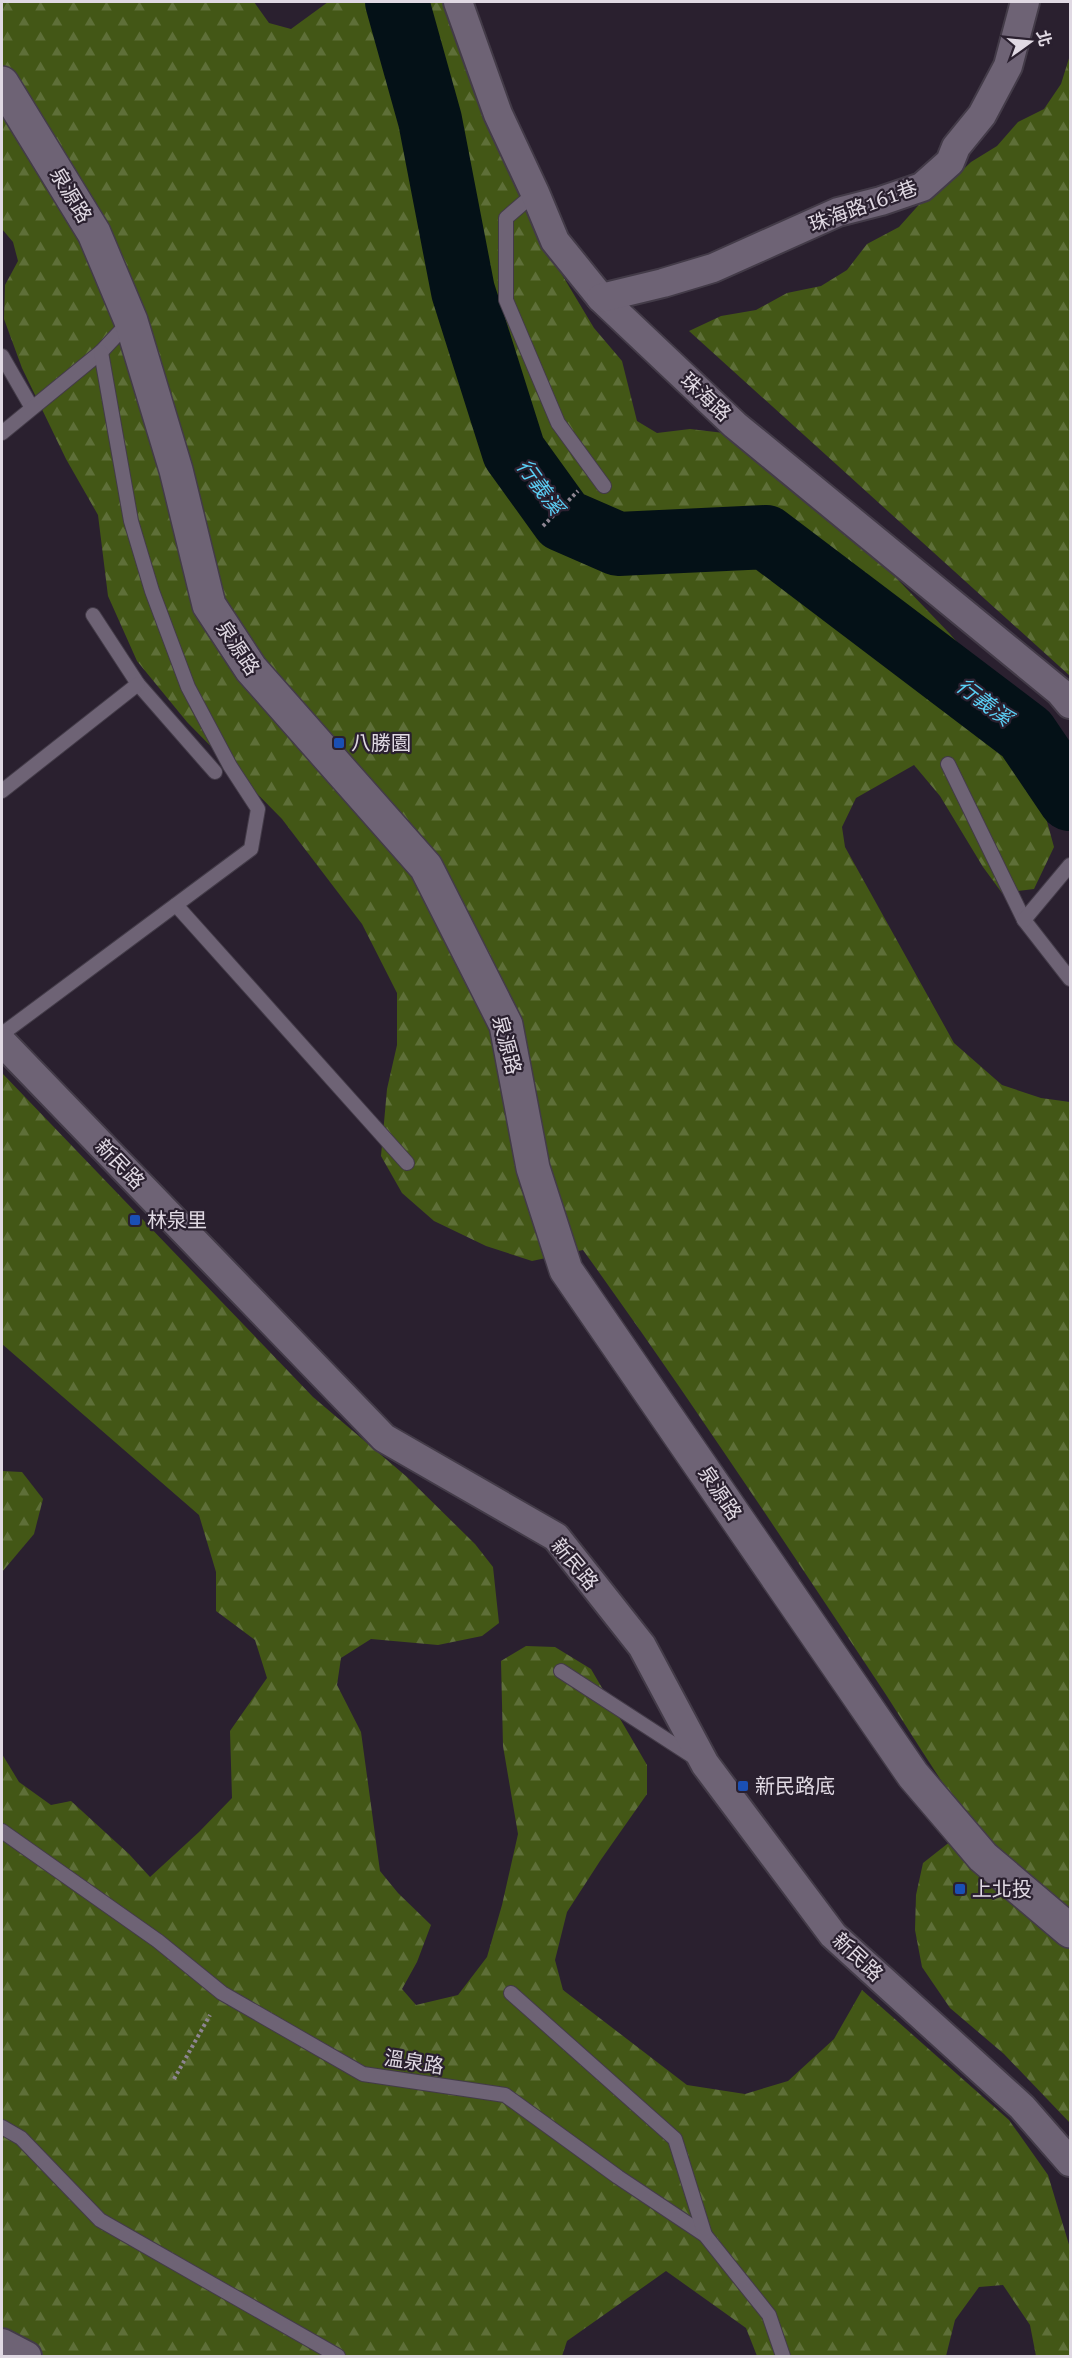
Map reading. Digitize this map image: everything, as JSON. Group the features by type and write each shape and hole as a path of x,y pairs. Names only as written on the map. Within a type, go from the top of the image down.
{"street":[{"name":"珠海路","path":"458,2 498,114 555,241 601,298 735,425 1060,692 1071,704"},
{"name":"珠海路161巷","path":"601,298 663,284 713,268 838,212 922,187 950,162 956,147 982,115 1008,66 1025,2"},
{"name":"泉源路","path":"2,83 94,233 131,321 176,470 210,605 251,669 426,867 506,1025 533,1168 566,1270 913,1774 983,1857 1071,1931"},
{"name":"新民路","path":"2,1042 384,1438 556,1537 642,1646 705,1764 834,1935 1022,2107 1071,2162"},
{"path":"2,2343 27,2356"}],"lane":[{"path":"535,193 506,218 506,300 558,423 604,486"},
{"path":"2,433 101,352 131,321"},
{"path":"2,1034 251,849 258,809 230,766 188,687 152,591 131,521 101,352"},
{"path":"2,356 32,408"},
{"path":"93,615 138,684 215,772"},
{"path":"2,791 138,684"},
{"path":"948,764 1024,920 1071,979"},
{"path":"1024,920 1071,866"},
{"path":"176,905 407,1163"},
{"path":"561,1671 705,1764"},
{"name":"溫泉路","path":"2,1831 158,1941 222,1993 363,2074 505,2095 618,2177 705,2235 769,2315 783,2356"},
{"path":"512,1993 675,2139 705,2235"},
{"path":"2,2127 21,2139 100,2220 338,2356"}],"path":[{"path":"543,526 595,473"},
{"path":"174,2079 222,1993"}],"green space":[{"path":"2,2 254,2 269,23 291,29 328,2 450,2 546,248 594,328 622,361 637,421 657,433 690,429 724,433 858,538 950,634 981,670 1020,760 1040,796 1054,847 1034,889 1002,893 983,867 940,796 914,765 856,798 842,827 845,847 954,1043 1002,1085 1041,1098 1070,1102 1070,2123 1004,2054 950,2008 922,1967 915,1930 916,1895 923,1863 956,1837 964,1814 762,1509 620,1301 583,1250 532,1261 486,1246 434,1221 402,1193 381,1156 387,1089 397,1045 397,993 362,924 282,819 187,722 137,661 108,596 98,515 66,459 22,368 4,319 5,285 18,261 13,242 2,229"},
{"path":"1070,55 1070,676 689,331 721,316 756,310 787,293 821,286 847,270 867,244 899,227 924,199 948,184 971,162 997,146 1018,122 1044,109 1061,84"},
{"path":"2,1073 313,1397 407,1477 475,1544 493,1567 499,1623 482,1636 438,1645 371,1639 341,1658 337,1685 361,1732 380,1871 398,1893 431,1925 417,1962 402,1989 416,2005 458,1995 487,1957 502,1905 518,1834 503,1746 501,1661 526,1646 555,1647 591,1669 647,1765 647,1794 567,1912 555,1960 563,1990 687,2085 745,2094 788,2081 834,2039 862,1990 1009,2120 1048,2175 1070,2248 1070,2356 1036,2356 1030,2325 1003,2285 979,2287 955,2320 946,2356 757,2356 746,2328 666,2271 567,2341 562,2356 2,2356 2,1754 19,1782 51,1805 71,1801 129,1854 150,1877 232,1798 230,1731 267,1678 255,1640 216,1611 216,1572 199,1515 2,1344"},
{"path":"2,1471 22,1472 43,1499 34,1534 2,1572"}],"waterway":[{"name":"行義溪","path":"397,2 430,120 463,291 514,452 563,520 618,544 766,537 1026,734 1070,799"}],"place":[{"name":"八勝園","path":"339,743"},
{"name":"林泉里","path":"135,1220"},
{"name":"新民路底","path":"743,1786"},
{"name":"上北投","path":"960,1889"}]}
